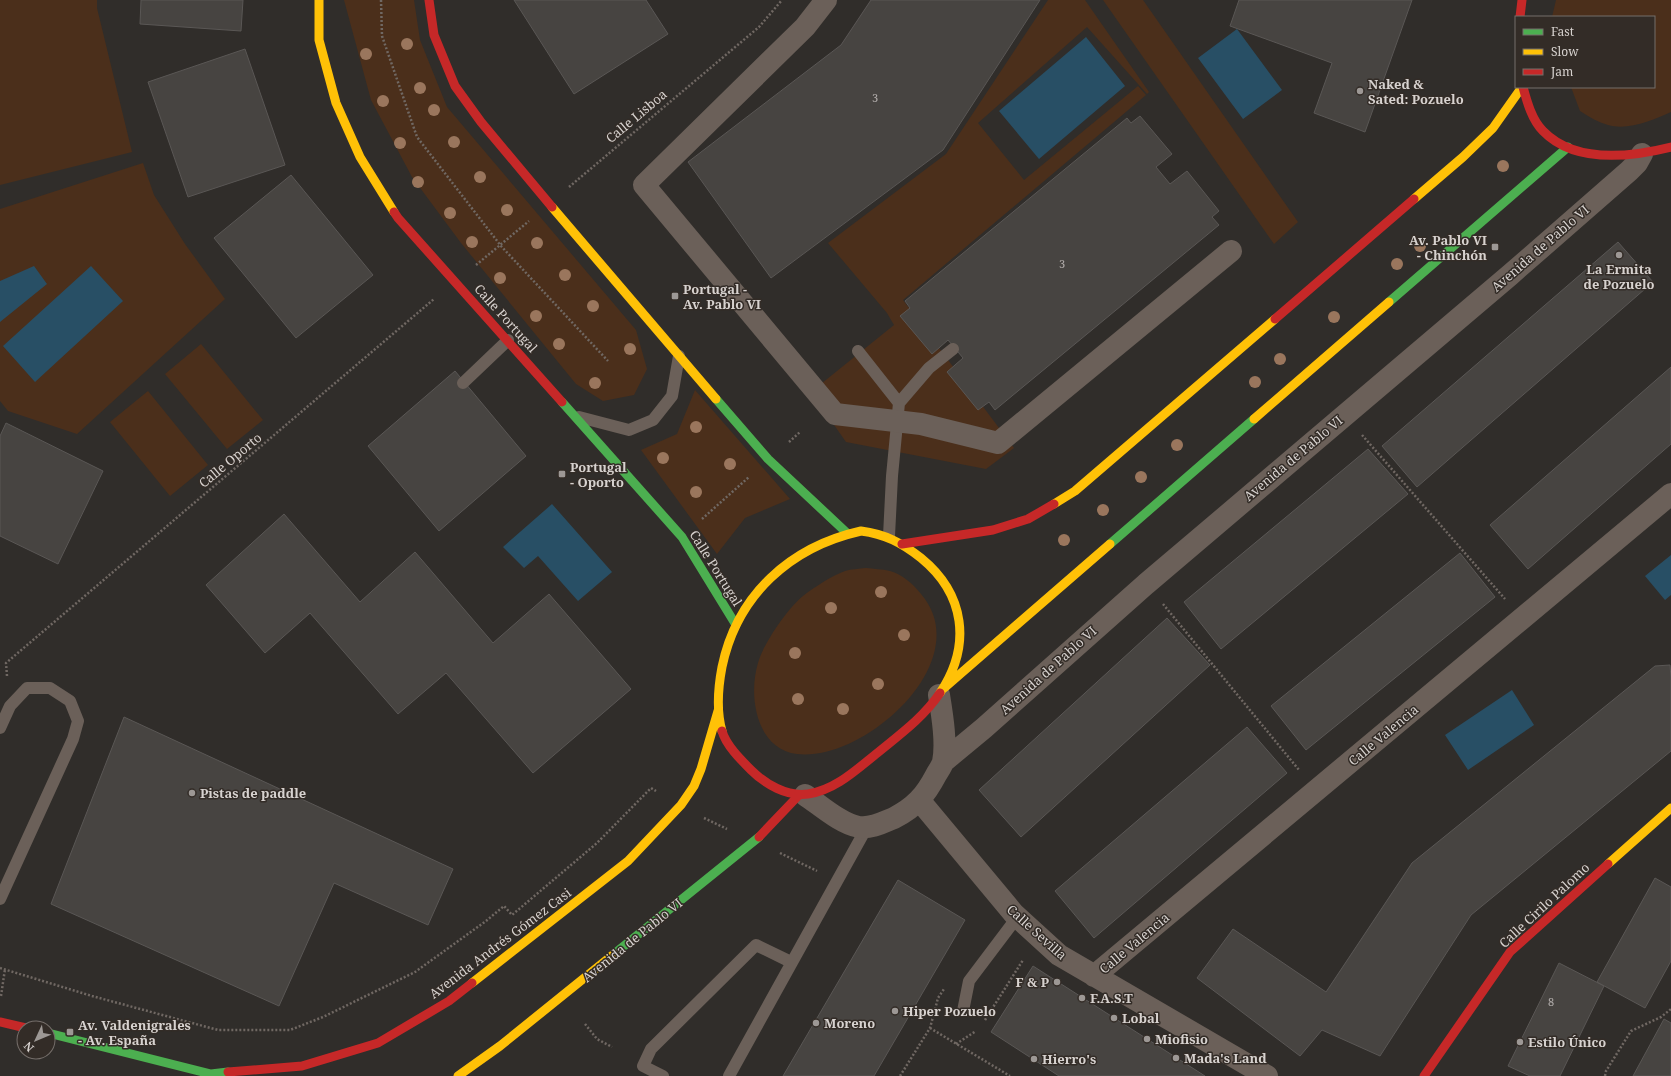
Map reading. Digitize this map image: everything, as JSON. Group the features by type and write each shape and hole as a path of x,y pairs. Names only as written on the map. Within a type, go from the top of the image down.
{"main road":[{"name":"Calle Portugal","path":"319,0 319,40 336,103 360,157 398,218 456,281 682,537 736,625"},
{"path":"429,0 434,35 455,86 481,122 549,204 768,460 848,534"},
{"path":"1520,16 1522,0"},
{"path":"902,544 993,530 1028,519 1075,491 1463,157 1493,128 1522,88"},
{"path":"1523,88 1527,106 1543,130 1555,141 1568,147 1597,154 1628,156 1653,153 1671,148"},
{"path":"942,691 954,663 959,640 959,618 956,604 949,590 936,572 902,544 889,536 876,532 861,531 821,543 779,569 750,602 736,625 725,650 720,678 718,712 724,735 751,771 777,788 802,795 837,783 855,771 913,723 942,691 1568,147"},
{"name":"Avenida Andrés Gómez Casi","path":"56,1035 211,1074 302,1066 378,1042 455,996 628,861 681,806 694,786 702,769 718,712"},
{"name":"Avenida de Pablo VI","path":"458,1076 500,1046 754,842 802,795"},
{"name":"Calle Cirilo Palomo","path":"1424,1076 1510,952 1671,808"},
{"path":"0,1022 16,1026"}],"street":[{"path":"826,0 805,27 644,185 835,414 899,412 921,424 998,443 1231,251"},
{"name":"Avenida de Pablo VI","path":"943,762 984,728 1146,584 1510,275 1629,171 1637,163 1642,154"},
{"name":"Calle Valencia","path":"1094,976 1671,494"},
{"path":"802,795 836,816 859,827 867,828 880,824 905,812 920,801 943,762 944,734 942,691"},
{"name":"Calle Sevilla","path":"920,801 1018,916 1059,955 1267,1076"}],"lane":[{"path":"463,383 508,340"},
{"path":"889,536 892,476 899,412 929,368 953,349"},
{"path":"858,350 899,412"},
{"path":"576,416 629,430 653,420 672,396 679,356"},
{"path":"0,728 10,706 27,688 50,688 70,701 78,721 73,739 0,899"},
{"path":"729,1076 791,962 867,828"},
{"path":"964,1011 969,981 1018,916"},
{"path":"663,1076 643,1066 651,1049 756,944 791,962"}],"path":[{"path":"380,0 382,36 416,137 501,246 608,361"},
{"name":"Calle Lisboa","path":"501,246 587,170 759,27 782,0"},
{"name":"Calle Oporto","path":"10,706 6,664 456,281 501,246"},
{"path":"1344,415 1522,619"},
{"path":"682,537 800,432"},
{"path":"1146,584 1316,791"},
{"path":"0,968 92,996 218,1030 290,1030 323,1017 415,972 486,921 504,906 512,914 597,843 651,788 708,820 838,881"},
{"path":"983,1022 1039,936"},
{"path":"0,1002 5,969"},
{"path":"1605,1076 1606,1071 1631,1031 1661,1018 1671,1009"},
{"path":"585,1024 597,1039 612,1047"},
{"path":"900,1076 930,1028 1010,1076"},
{"path":"956,1044 979,1029"}],"shaded area":[{"path":"0,0 97,0 97,8 132,152 0,185"},
{"path":"344,0 414,0 420,40 447,107 636,330 647,369 634,395 603,401 576,384 461,243 412,177 371,100"},
{"path":"1048,0 1085,0 1149,92 1147,94 1087,27 978,123 1024,180 1138,86 1146,95 903,300 1014,448 986,469 846,442 811,392 894,325 887,313 828,243 946,154"},
{"path":"1103,0 1143,0 1298,222 1274,244"},
{"path":"1556,0 1671,0 1671,112 1632,126 1624,127 1608,125 1580,111 1571,88 1655,88 1655,16 1552,16"},
{"path":"143,163 154,195 185,244 225,299 77,434 8,411 0,401 0,209"},
{"path":"201,344 263,420 227,449 165,374"},
{"path":"695,390 790,499 745,518 717,554 641,450 677,434"},
{"path":"148,391 208,465 170,496 110,422"},
{"path":"866,568 887,570 899,574 911,583 921,594 935,620 935,648 925,676 906,702 881,724 853,742 824,752 797,754 783,750 772,742 764,732 758,719 755,705 755,676 758,663 765,646 790,609 812,589 845,571"}],"water":[{"path":"1237,29 1282,90 1243,119 1198,58"},
{"path":"1086,37 1125,86 1039,159 999,111"},
{"path":"34,266 47,284 0,322 0,281"},
{"path":"91,266 123,301 35,382 3,346"},
{"path":"552,504 612,572 578,601 538,556 524,568 503,547"},
{"path":"1671,555 1671,595 1665,600 1645,576"},
{"path":"1512,690 1534,725 1468,770 1445,735"}],"building":[{"path":"141,0 243,0 241,31 140,24"},
{"path":"514,0 646,0 668,34 574,94"},
{"path":"871,0 1040,0 943,150 771,278 688,162 841,45"},
{"path":"1239,0 1412,0 1365,132 1314,113 1332,63 1230,26"},
{"path":"245,49 285,165 188,197 148,82"},
{"path":"1140,116 1172,154 1156,167 1170,184 1187,171 1219,211 1212,217 1219,225 995,410 989,402 978,410 947,372 963,358 948,340 932,354 900,316 910,308 905,301 1127,118 1131,123"},
{"path":"291,175 373,275 296,338 214,238"},
{"path":"1618,242 1653,282 1417,487 1382,446"},
{"path":"1671,367 1671,444 1528,569 1490,525"},
{"path":"455,371 526,456 439,531 368,446"},
{"path":"6,423 103,471 58,564 0,536 0,436"},
{"path":"1368,449 1408,494 1221,649 1184,602"},
{"path":"284,514 360,602 415,552 493,643 549,594 631,689 533,773 446,673 398,714 310,613 265,653 206,585"},
{"path":"1460,553 1495,597 1306,750 1271,706"},
{"path":"1167,618 1210,665 1021,837 979,790"},
{"path":"1670,665 1671,751 1471,915 1380,1056 1322,1030 1300,1056 1197,978 1233,929 1326,992 1412,863 1655,666"},
{"name":"Pistas de paddle","path":"124,717 453,869 428,925 334,883 279,1006 51,904"},
{"path":"1247,727 1287,773 1094,938 1055,891"},
{"path":"1655,878 1671,887 1671,961 1645,1008 1597,982"},
{"path":"898,880 965,920 874,1076 783,1076"},
{"path":"1559,963 1604,986 1560,1076 1530,1076 1508,1066"},
{"path":"1033,966 1205,1076 1059,1076 991,1032"},
{"path":"1664,1019 1671,1023 1671,1076 1633,1076"}],"traffic: fast":[{"path":"1389,302 1568,147"},
{"path":"716,399 768,459 848,534"},
{"path":"562,402 682,537 736,625"},
{"path":"1110,544 1254,419"},
{"path":"614,954 759,837"},
{"path":"56,1035 211,1074 228,1072"}],"traffic: slow":[{"path":"319,0 319,40 336,103 360,157 394,212"},
{"path":"1414,199 1463,157 1493,128 1521,88"},
{"path":"552,207 716,399"},
{"path":"1254,419 1389,302"},
{"path":"1054,504 1075,491 1275,319"},
{"path":"861,531 878,534 893,540 921,558 936,572 947,588 955,604 959,621 960,639 957,657 950,675 940,693"},
{"path":"722,731 718,699 722,667 729,641 740,618 754,597 770,578 790,562 811,549 835,538 861,531"},
{"path":"944,688 1110,544"},
{"path":"472,983 628,861 681,805 694,786 701,769 718,711"},
{"path":"1608,864 1671,808"},
{"path":"458,1076 500,1046 614,954"}],"traffic: jam":[{"path":"429,0 434,35 455,86 481,122 552,207"},
{"path":"1520,16 1522,0"},
{"path":"1523,88 1530,110 1539,127 1556,142 1571,149 1587,153 1621,155 1655,151 1671,147"},
{"path":"1275,319 1414,199"},
{"path":"394,212 562,402"},
{"path":"902,544 993,530 1028,519 1054,504"},
{"path":"722,731 734,752 763,780 784,791 808,794 818,792 836,784 853,773 910,726 940,693"},
{"path":"759,837 799,795"},
{"path":"1424,1076 1510,952 1608,864"},
{"path":"228,1072 302,1066 378,1043 449,1001 472,983"},
{"path":"0,1022 16,1026"}],"place":[{"name":"Naked & Sated: Pozuelo","path":"1360,91"},
{"name":"Av. Pablo VI - Chinchón","path":"1495,247"},
{"name":"La Ermita de Pozuelo","path":"1619,255"},
{"name":"Portugal - Av. Pablo VI","path":"675,296"},
{"name":"Portugal - Oporto","path":"562,474"},
{"name":"Pistas de paddle","path":"192,793"},
{"name":"F & P","path":"1057,982"},
{"name":"F.A.S.T","path":"1082,998"},
{"name":"Hiper Pozuelo","path":"895,1011"},
{"name":"Lobal","path":"1114,1018"},
{"name":"Moreno","path":"816,1023"},
{"name":"Av. Valdenigrales - Av. España","path":"70,1032"},
{"name":"Miofisio","path":"1147,1039"},
{"name":"Estilo Único","path":"1520,1042"},
{"name":"Mada's Land","path":"1176,1058"},
{"name":"Hierro's","path":"1034,1059"}]}
